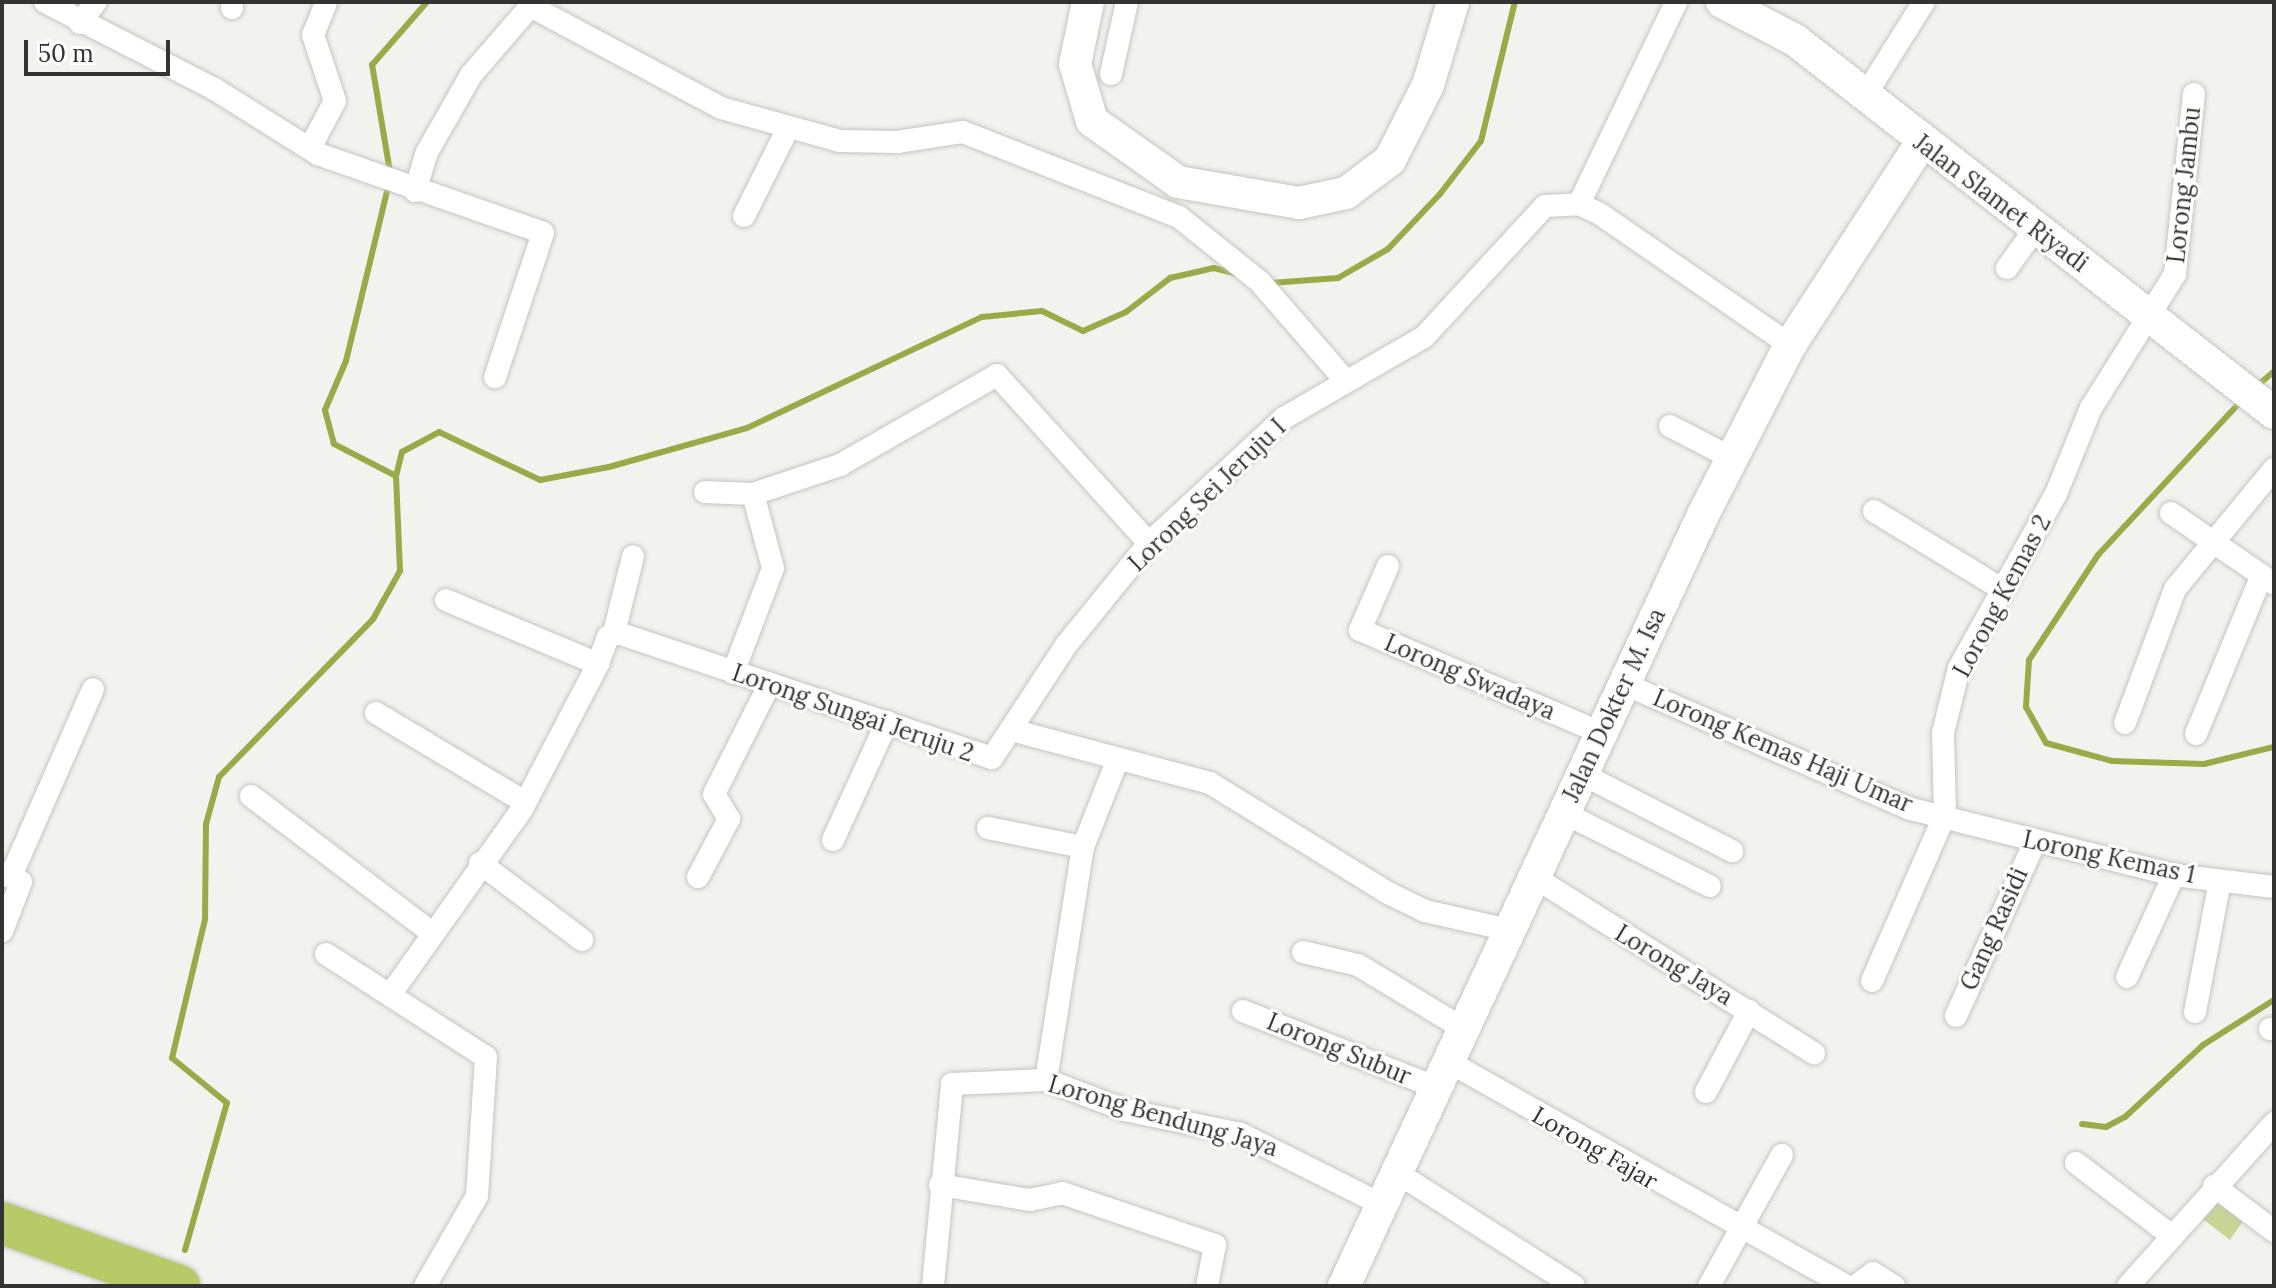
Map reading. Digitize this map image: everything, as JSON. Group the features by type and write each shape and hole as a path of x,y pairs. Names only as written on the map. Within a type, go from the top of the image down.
{"highway":[{"path":"2,1223 179,1286"},
{"path":"2,1249 114,1286"}],"street":[{"path":"45,2 80,23 216,90 310,148 397,184 544,234 495,377"},
{"path":"80,23 96,2"},
{"path":"310,148 335,101 313,35 326,2"},
{"path":"1088,2 1075,64 1092,121 1178,182 1274,202 1346,193 1390,160 1428,85 1453,2"},
{"path":"1111,74 1127,2"},
{"path":"1676,2 1579,204 1641,238 1790,345"},
{"name":"Jalan Slamet Riyadi","path":"1722,2 1785,34 1866,94 1921,143 1955,165 2271,410"},
{"path":"1866,94 1924,2"},
{"path":"397,184 426,154 471,75 533,5 721,108 788,128 872,144 963,132 1166,212 1228,251 1260,282 1344,379"},
{"name":"Lorong Jambu","path":"2152,318 2182,248 2194,94"},
{"path":"1895,117 1955,165"},
{"path":"744,216 788,128"},
{"name":"Jalan Dokter M. Isa","path":"1344,1286 1622,683 1732,458 1790,345 1921,143"},
{"name":"Lorong Sei Jeruju I","path":"1015,731 1067,644 1149,543 1246,450 1344,379 1424,337 1528,217 1545,206 1579,204"},
{"path":"2007,268 2036,228"},
{"name":"Lorong Kemas 2","path":"1872,981 1945,815 1943,733 1959,668 2056,494 2091,408 2152,318"},
{"path":"705,492 753,494 862,456 997,375 1149,543"},
{"path":"1670,426 1732,458"},
{"path":"2125,723 2175,589 2274,469"},
{"path":"733,673 773,568 753,494"},
{"path":"1874,511 2002,589"},
{"path":"2171,513 2268,579 2196,734"},
{"path":"390,995 525,802 614,633 633,556"},
{"name":"Lorong Swadaya","path":"1388,566 1360,630 1601,733"},
{"path":"446,600 598,664"},
{"name":"Lorong Sungai Jeruju 2","path":"614,633 887,722 985,758 1015,731"},
{"name":"Lorong Kemas Haji Umar","path":"1622,683 1888,800 1945,815"},
{"path":"698,877 729,819 714,794 769,685"},
{"path":"2,931 20,887 6,874 93,689"},
{"path":"376,713 525,802"},
{"path":"833,840 887,722"},
{"path":"1015,731 1117,761 1210,783 1388,893 1509,930"},
{"path":"933,1286 946,1089 1036,1080 1083,847 1117,761"},
{"path":"1582,774 1732,851"},
{"path":"251,796 432,933"},
{"path":"1564,813 1710,886"},
{"name":"Lorong Kemas 1","path":"1945,815 2035,842 2174,875 2274,887"},
{"path":"988,828 1083,847"},
{"name":"Gang Rasidi","path":"1956,1016 2035,842"},
{"path":"480,863 582,940"},
{"path":"2127,977 2174,875"},
{"name":"Lorong Jaya","path":"1534,877 1814,1053"},
{"path":"2195,1012 2220,881"},
{"path":"1303,952 1358,965 1464,1029"},
{"path":"326,954 484,1053 488,1066 474,1206 425,1286"},
{"name":"Lorong Subur","path":"1243,1011 1442,1074"},
{"path":"1706,1092 1749,1011"},
{"name":"Lorong Fajar","path":"1442,1074 1846,1286"},
{"name":"Lorong Bendung Jaya","path":"1036,1080 1125,1110 1241,1134 1381,1204"},
{"path":"2128,1286 2214,1186 2274,1123"},
{"path":"1709,1286 1743,1230 1782,1155"},
{"path":"2076,1163 2172,1236"},
{"path":"1396,1172 1574,1286"},
{"path":"940,1185 1030,1200 1062,1193 1215,1245 1207,1286"},
{"path":"2214,1186 2274,1231"},
{"path":"1856,1286 1873,1273 1894,1286"}],"green space":[{"path":"2223,1195 2249,1212 2230,1240 2194,1212"}],"waterway":[{"path":"390,172 372,65 427,2"},
{"path":"1270,283 1338,278 1388,249 1440,194 1481,141 1515,2"},
{"path":"185,1250 227,1103 172,1058 205,919 206,824 219,777 373,619 400,571 396,476 334,444 325,410 346,361 389,183"},
{"path":"396,476 402,452 439,432 540,480 609,467 747,428 982,317 1042,311 1083,331 1126,312 1170,278 1214,268 1236,274"},
{"path":"2257,386 2274,371"},
{"path":"2243,399 2098,555 2029,660 2026,707 2046,743 2112,761 2204,764 2274,747"},
{"path":"2082,1124 2106,1127 2125,1117 2203,1045 2274,1000"}]}
